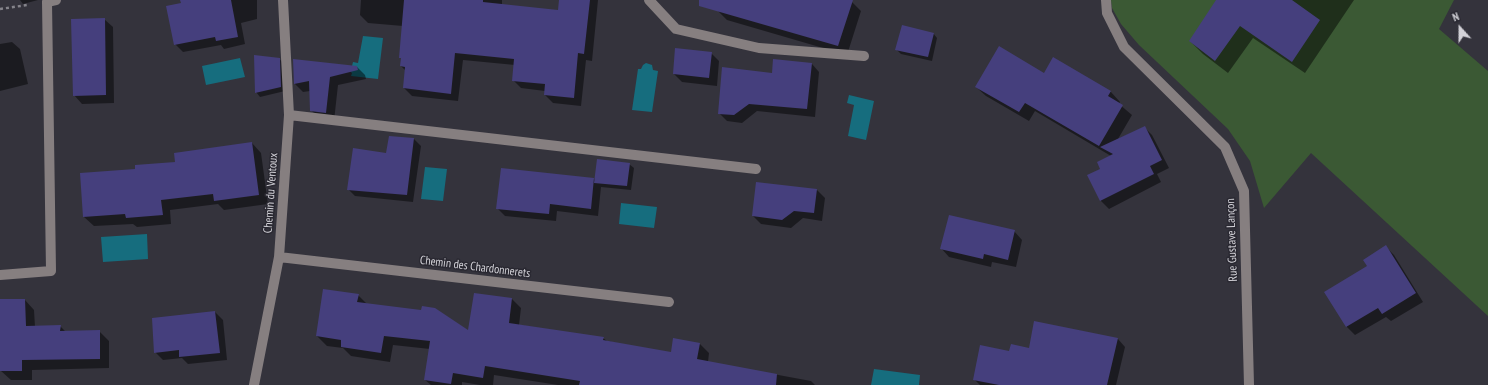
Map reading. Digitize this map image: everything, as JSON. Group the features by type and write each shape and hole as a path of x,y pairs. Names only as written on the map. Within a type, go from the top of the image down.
{"street":[{"name":"Chemin du Ventoux","path":"254,385 279,257 289,115 283,0"},
{"path":"649,0 676,29 759,48 864,56"},
{"name":"Rue Gustave Lançon","path":"1106,0 1107,13 1124,47 1225,147 1244,190 1249,385"},
{"path":"0,275 51,271 51,1"},
{"path":"289,115 756,169"},
{"name":"Chemin des Chardonnerets","path":"279,257 669,302"}],"path":[{"path":"0,9 51,1"}],"green space":[{"path":"1111,0 1454,0 1439,29 1488,71 1488,316 1311,153 1264,208 1250,161 1228,129 1139,45 1121,24 1112,8"}],"water":[{"path":"363,36 383,38 378,79 351,76 352,73 348,70 352,66 353,62 358,63"},
{"path":"240,58 245,77 206,85 202,66"},
{"path":"646,63 652,65 653,70 658,71 652,112 632,110 638,69 641,69"},
{"path":"849,95 874,101 866,140 848,136 854,105 847,103"},
{"path":"425,167 447,169 443,201 421,199"},
{"path":"621,203 657,207 654,228 619,224"},
{"path":"147,234 148,259 103,262 101,237"},
{"path":"874,369 920,375 919,385 871,385"}],"building":[{"path":"180,0 231,0 238,37 216,41 215,37 174,45 166,6 181,3"},
{"path":"404,0 483,0 483,2 558,10 559,0 590,0 584,54 578,53 574,98 544,95 545,84 512,81 514,59 455,53 451,94 403,88 405,67 400,66 401,58 399,58"},
{"path":"699,0 853,0 838,46 699,6"},
{"path":"1216,0 1292,0 1320,20 1292,62 1240,26 1215,61 1189,41"},
{"path":"105,18 106,95 73,96 71,19"},
{"path":"902,25 934,33 928,57 895,50"},
{"path":"999,46 1044,73 1053,57 1111,91 1108,96 1123,105 1099,146 1025,103 1019,112 975,87"},
{"path":"675,48 712,52 709,78 673,74"},
{"path":"254,55 280,58 281,87 255,93"},
{"path":"293,59 357,66 358,70 330,77 326,113 310,111 309,81 294,84"},
{"path":"773,59 812,63 807,109 749,104 734,115 718,114 722,67 772,73"},
{"path":"1145,126 1162,160 1150,166 1154,174 1100,201 1087,175 1100,169 1097,162 1113,154 1100,147"},
{"path":"389,136 414,138 407,195 347,190 353,148 386,153"},
{"path":"252,142 259,195 214,201 213,194 161,200 163,215 126,218 125,214 83,217 80,173 135,169 135,165 175,162 174,153"},
{"path":"597,159 630,163 627,186 594,183"},
{"path":"501,168 594,178 591,209 550,204 549,214 496,209"},
{"path":"756,182 817,189 814,213 794,211 782,220 752,216"},
{"path":"949,215 1015,230 1008,260 984,254 983,259 940,249"},
{"path":"1386,245 1416,293 1382,314 1378,308 1346,327 1324,292 1367,266 1363,260"},
{"path":"323,289 359,294 357,302 421,310 422,306 435,308 468,330 474,293 512,298 509,323 604,337 603,340 671,352 673,338 700,343 697,359 777,374 776,385 579,385 580,381 485,366 483,378 453,373 451,384 424,380 430,341 384,336 381,353 341,347 341,340 316,336"},
{"path":"0,299 25,299 26,326 61,325 60,331 100,330 100,359 22,360 22,371 0,371"},
{"path":"215,311 220,353 179,357 179,350 154,353 152,318"},
{"path":"1034,321 1118,338 1107,385 999,385 973,380 980,345 1009,351 1011,344 1029,348"}]}
